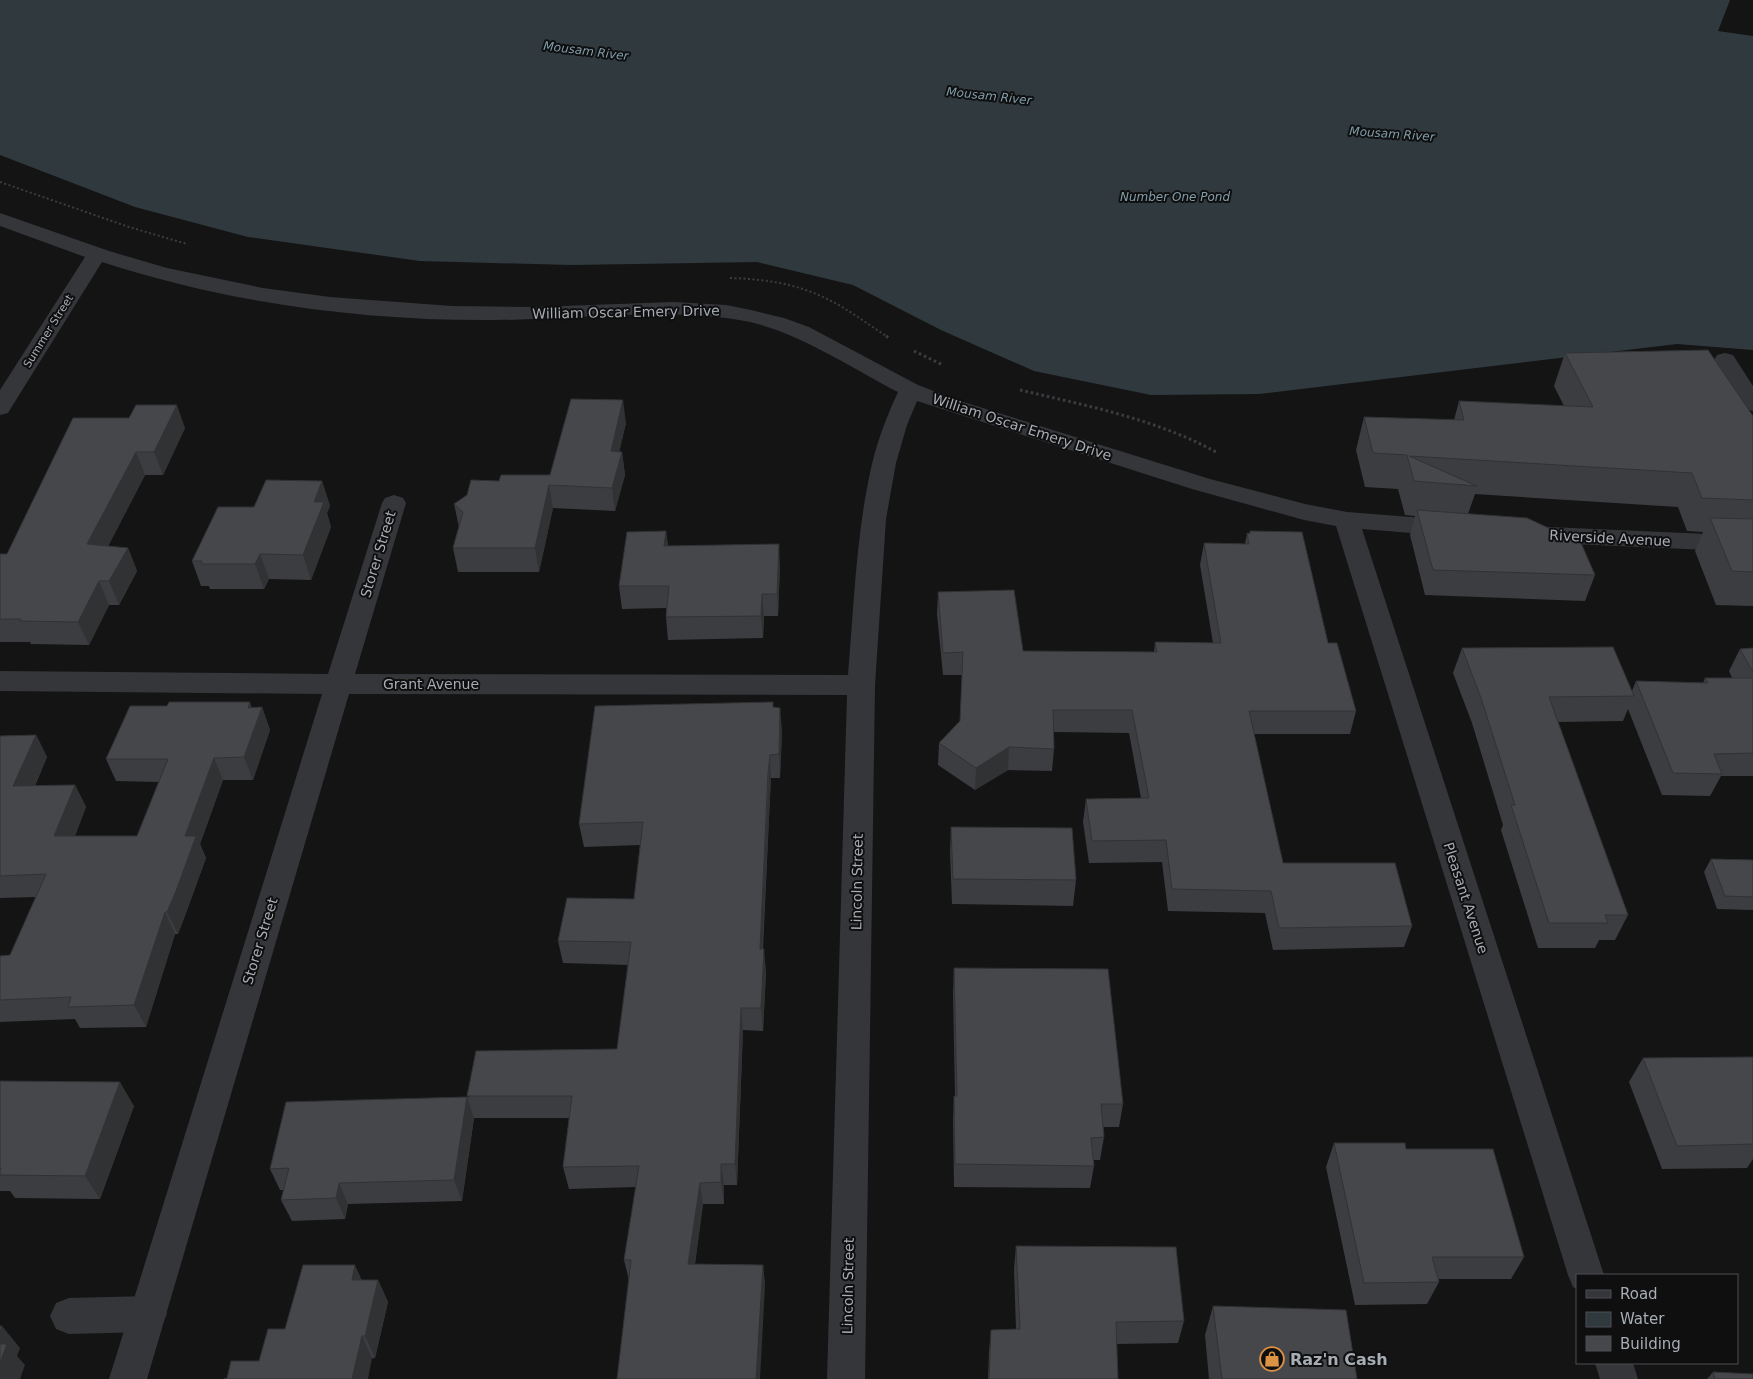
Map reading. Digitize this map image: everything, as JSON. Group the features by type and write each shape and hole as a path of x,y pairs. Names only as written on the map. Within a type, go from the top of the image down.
{"street":[{"name":"William Oscar Emery Drive","path":"0,219 97,254 162,273 270,296 371,308 490,314 680,309 749,314 784,324 801,332 910,390 994,420 1201,484 1304,512 1347,520"},
{"name":"Summer Street","path":"0,408 97,254"},
{"path":"1725,360 1753,404"},
{"name":"Lincoln Street","path":"846,1379 861,684 874,519 884,463 895,425 910,390"},
{"name":"Storer Street","path":"128,1379 394,503"},
{"path":"1347,520 1470,530"},
{"name":"Pleasant Avenue","path":"1347,520 1586,1274"},
{"name":"Riverside Avenue","path":"1505,532 1753,544"},
{"name":"Grant Avenue","path":"0,681 338,684 861,684"},
{"path":"69,1316 148,1314"},
{"path":"1614,1364 1619,1379"}],"water":[{"name":"Number One Pond","path":"0,0 1730,0 1718,31 1753,36 1753,350 1677,344 1259,394 1151,395 1034,371 941,330 853,285 757,262 571,265 420,261 248,237 135,207 0,155"}],"building":[{"path":"1708,350 1753,416 1753,500 1702,498 1692,473 1409,456 1477,486 1414,481 1407,455 1373,453 1364,417 1464,420 1459,401 1593,407 1565,353"},
{"path":"571,399 623,400 611,451 622,452 612,488 549,485 535,548 453,548 463,512 454,504 467,495 471,480 499,481 501,475 550,475"},
{"path":"136,405 177,405 154,452 136,452 87,544 128,548 109,581 99,581 78,622 0,619 0,554 7,554 73,418 129,418"},
{"path":"266,480 322,481 314,502 324,502 303,555 260,554 255,564 201,564 202,561 192,561 218,507 254,507"},
{"path":"1417,510 1527,518 1581,543 1595,575 1433,570"},
{"path":"1710,518 1753,519 1753,572 1732,571"},
{"path":"666,531 664,546 779,544 777,594 762,594 761,616 666,617 669,586 619,586 627,532"},
{"path":"1250,531 1302,532 1328,643 1337,643 1356,711 1249,711 1283,863 1395,863 1412,926 1279,928 1271,891 1172,889 1166,840 1092,841 1086,799 1149,798 1132,710 1053,710 1054,749 1009,747 976,768 939,743 960,721 963,652 943,653 938,592 1014,590 1023,651 1157,652 1155,642 1221,643 1204,543 1249,544 1247,533 1250,534"},
{"path":"1613,647 1634,696 1549,697 1628,915 1605,915 1608,923 1549,923 1511,805 1515,805 1481,698 1462,648"},
{"path":"1753,648 1753,672 1740,649"},
{"path":"1705,678 1753,678 1753,753 1714,754 1722,774 1673,773 1636,681 1708,683"},
{"path":"169,702 250,702 248,708 262,707 244,757 214,758 185,836 196,836 176,891 167,912 165,912 134,1005 68,1007 71,997 0,1000 0,956 10,955 46,874 0,876 0,736 36,735 13,786 75,785 54,836 137,836 168,759 106,759 130,706 167,706"},
{"path":"773,702 773,707 780,708 779,754 770,755 768,773 760,949 764,949 761,1008 741,1008 735,1164 721,1164 721,1182 700,1183 688,1264 763,1265 756,1379 617,1379 631,1260 624,1260 639,1166 563,1167 572,1096 467,1096 476,1051 617,1049 631,942 558,941 567,898 634,899 643,822 579,824 595,706"},
{"path":"951,827 1072,828 1076,880 953,879"},
{"path":"1711,859 1753,860 1753,897 1725,896"},
{"path":"954,968 1108,969 1123,1104 1101,1104 1104,1137 1091,1138 1094,1166 955,1164 954,1096 957,1096"},
{"path":"1753,1057 1753,1144 1677,1146 1643,1058"},
{"path":"0,1081 120,1082 85,1176 0,1175"},
{"path":"467,1097 454,1180 339,1183 336,1198 281,1200 289,1168 270,1169 286,1102"},
{"path":"1334,1143 1405,1143 1406,1149 1493,1149 1524,1257 1432,1257 1439,1282 1364,1283"},
{"path":"1016,1246 1176,1247 1184,1321 1116,1322 1118,1379 989,1379 991,1330 1020,1329"},
{"path":"303,1265 355,1265 352,1280 378,1280 365,1336 362,1336 352,1379 224,1379 227,1378 231,1361 259,1361 268,1329 285,1329"},
{"path":"1213,1306 1346,1310 1357,1379 1222,1379"},
{"path":"0,1344 7,1344 0,1363"},
{"path":"1713,1372 1753,1374 1753,1379 1715,1379"}],"place":[{"name":"Raz'n Cash","path":"1272,1359"}],"water label":[{"name":"Mousam River","path":"586,51"},
{"name":"Mousam River","path":"989,96"},
{"name":"Mousam River","path":"1392,134"}]}
